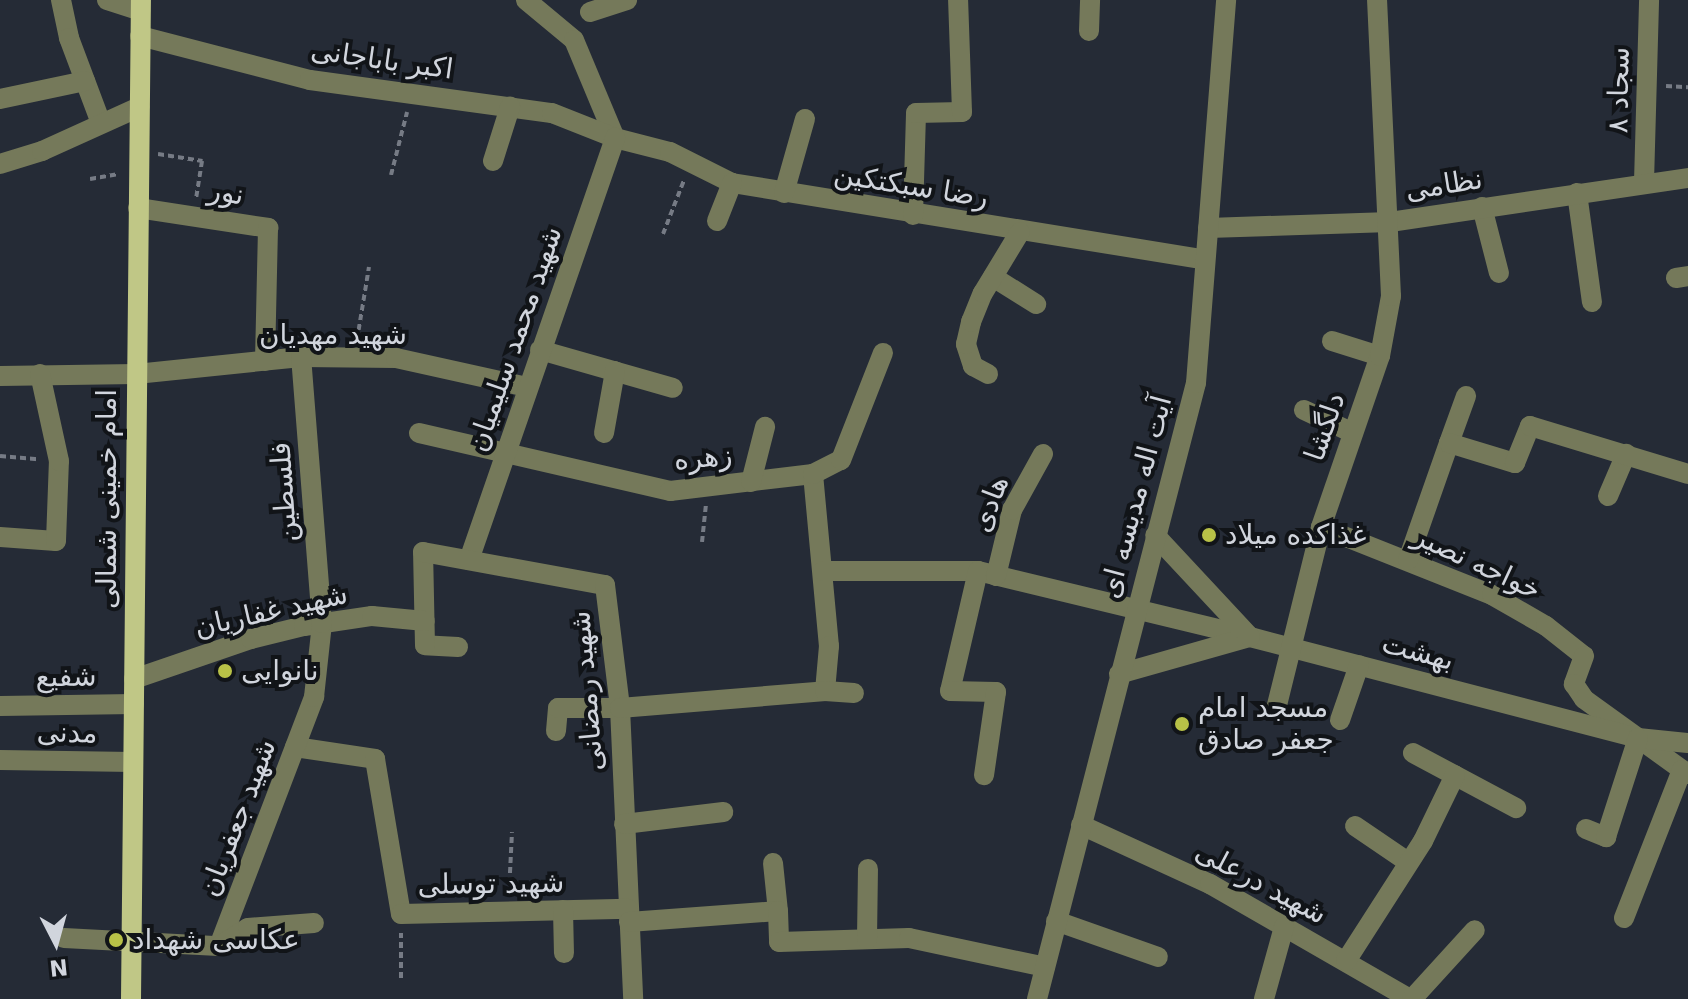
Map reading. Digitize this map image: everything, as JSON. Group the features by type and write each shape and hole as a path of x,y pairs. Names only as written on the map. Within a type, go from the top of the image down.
{"main road":[{"name":"امام خمینی شمالی","path":"131,999 140,6"}],"street":[{"path":"61,0 69,38 101,123"},
{"path":"107,0 140,6"},
{"path":"526,0 574,40 615,138"},
{"path":"590,12 627,0"},
{"path":"913,215 916,113 962,112 958,0"},
{"path":"1089,31 1090,0"},
{"name":"آیت اله مدیسه ای","path":"1037,999 1135,609 1196,383 1226,0"},
{"name":"دلگشا","path":"1277,705 1321,527 1380,356 1391,296 1390,222 1377,0"},
{"name":"سجاد ۸","path":"1644,182 1649,0"},
{"name":"اکبر باباجانی","path":"140,36 310,80 552,113 615,138"},
{"path":"0,99 85,81"},
{"path":"0,164 42,151 139,107"},
{"path":"493,161 510,107"},
{"path":"784,193 805,119"},
{"name":"رضا سبکتکین","path":"615,138 670,152 732,183 913,215 1205,260"},
{"name":"شهید محمد سلیمیان","path":"469,560 615,138"},
{"name":"نظامی","path":"1208,228 1390,222 1644,182 1688,178"},
{"path":"717,221 732,183"},
{"path":"1577,193 1592,302"},
{"path":"1482,207 1499,273"},
{"name":"نور","path":"138,208 268,228 265,361"},
{"path":"988,374 973,366 966,344 971,322 1020,232"},
{"path":"993,277 1036,304"},
{"path":"1332,341 1380,356"},
{"path":"540,350 673,388"},
{"path":"825,691 829,646 813,474 841,460 883,353"},
{"name":"شهید مهدیان","path":"0,376 136,374 301,357 396,358 527,387"},
{"name":"فلسطین","path":"301,357 322,623"},
{"path":"604,433 615,371"},
{"path":"0,537 56,541 59,461 40,374"},
{"path":"1408,560 1466,396"},
{"path":"1304,410 1353,433"},
{"path":"1449,443 1515,463 1530,426 1688,474"},
{"path":"751,482 765,427"},
{"name":"زهره","path":"419,433 670,491 813,474"},
{"name":"هادی","path":"984,775 996,692 950,691 987,573 1012,510 1043,454"},
{"path":"1608,496 1626,454"},
{"name":"خواجه نصیر","path":"1321,527 1492,595 1546,626 1584,656 1574,684 1584,699 1638,738"},
{"path":"1119,674 1250,637 1155,535"},
{"name":"شهید رمضانی","path":"425,621 423,552 605,585 620,708 633,999"},
{"path":"823,571 987,573 1135,609"},
{"name":"بهشت","path":"1135,609 1638,738 1688,743"},
{"name":"شهید غفاریان","path":"134,679 251,639 322,623 372,616 425,621"},
{"path":"425,621 425,645 458,647"},
{"name":"شهید جعفریان","path":"219,946 314,697 322,623"},
{"path":"1340,720 1359,665"},
{"path":"556,731 558,708 620,708 825,691 854,693"},
{"name":"شفیع","path":"0,706 134,704"},
{"path":"1586,829 1606,837 1638,738 1685,772 1624,918"},
{"name":"شهید توسلی","path":"295,747 375,759 401,914 563,910 628,915 778,911"},
{"path":"1413,753 1516,808"},
{"name":"مدنی","path":"0,760 133,762"},
{"path":"1346,961 1423,841 1455,775"},
{"path":"624,824 723,812"},
{"name":"شهید درعلی","path":"1081,825 1210,884 1411,999"},
{"path":"1355,826 1408,862"},
{"path":"773,863 779,942 909,938 1045,967"},
{"path":"867,939 868,869"},
{"path":"563,910 564,953"},
{"path":"1056,921 1158,957"},
{"path":"64,938 131,944 219,946 248,928 314,923"},
{"path":"1264,999 1284,927"},
{"path":"1411,999 1475,930"}],"path":[{"path":"391,175 412,94"},
{"path":"90,179 139,161 202,161 193,217"},
{"path":"663,234 691,163"},
{"path":"354,358 369,267"},
{"path":"0,456 59,461"},
{"path":"702,542 708,487"},
{"path":"508,912 512,832"},
{"path":"401,914 401,978"}],"place":[{"name":"غذاکده میلاد","path":"1209,535"},
{"name":"نانوایی","path":"225,671"},
{"name":"مسجد امام جعفر صادق","path":"1182,724"},
{"name":"عکاسی شهداد","path":"116,940"}]}
